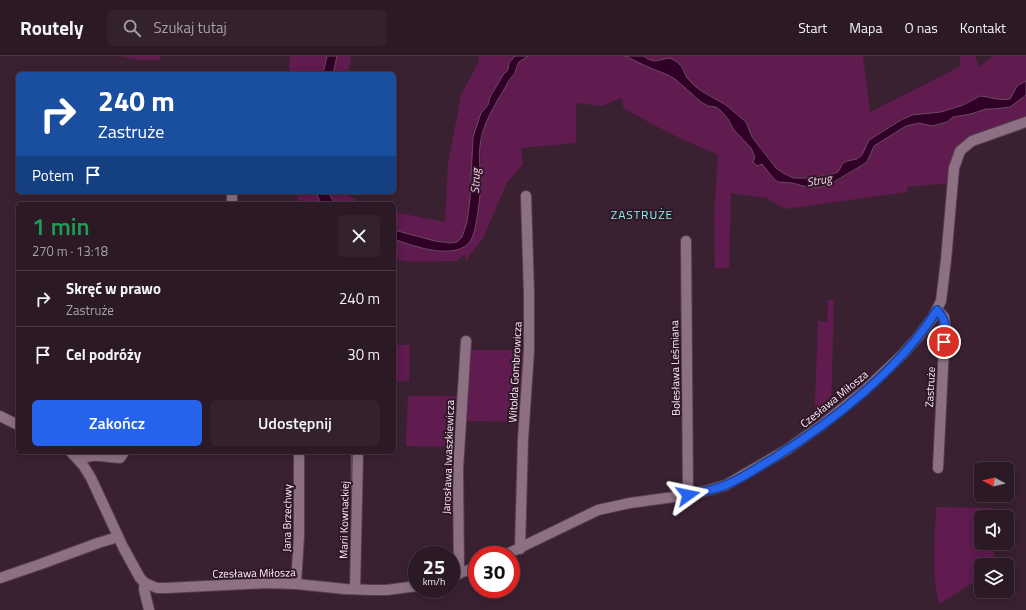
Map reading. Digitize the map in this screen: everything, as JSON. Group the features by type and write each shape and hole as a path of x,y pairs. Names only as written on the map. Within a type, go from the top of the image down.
{"street":[{"name":"Czesława Miłosza","path":"520,548 598,510 630,503 688,495 726,485 788,449 823,424 864,391 891,366 918,337 937,310 943,291 954,168 960,151 972,141 1026,122"},
{"name":"Witolda Gombrowicza","path":"520,548 523,439 529,350 526,196"},
{"name":"Bolesława Leśmiana","path":"686,241 688,495"},
{"name":"Zastruże","path":"937,310 944,317 945,326 938,468"},
{"name":"Jarosława Iwaszkiewicza","path":"456,546 458,469 466,341"},
{"path":"0,416 16,424"},
{"path":"73,454 83,465 91,478 133,568 145,583 144,589 149,610"},
{"path":"79,460 92,455 120,458 123,454"},
{"name":"Jana Brzechwy","path":"296,584 299,536 299,454"},
{"name":"Marii Kownackiej","path":"355,589 358,454"},
{"path":"0,578 118,537"},
{"name":"Czesława Miłosza","path":"145,583 157,588 250,584 296,584 387,590 408,587"}],"shaded area":[{"path":"120,56 162,56 158,60 141,60"},
{"path":"290,56 327,56 323,72 289,72"},
{"path":"337,56 351,56 348,72 333,72"},
{"path":"479,56 515,56 509,63 508,70 503,75 490,97 488,105 483,112 473,137 470,199 467,222 462,237 457,242 450,243 435,241 396,231 396,212 445,222 448,164 461,95 479,61"},
{"path":"528,56 625,56 675,79 701,102 708,106 716,107 721,111 728,119 730,125 752,148 755,157 774,179 811,188 827,186 843,178 867,162 874,146 906,126 919,123 932,126 947,122 953,117 971,114 986,109 1010,107 1026,95 1026,119 959,147 953,155 950,183 907,187 908,192 785,209 766,198 731,193 729,268 715,268 714,215 718,155 624,109 621,98 601,106 576,103 576,143 521,148 523,164 507,183 483,238 466,260 465,254 457,261 413,262 396,259 396,240 423,248 454,251 463,247 470,241 474,233 479,202 481,182 480,147 486,122 506,85 515,72 519,62"},
{"path":"644,56 863,56 870,112 961,66 959,56 975,56 979,67 994,56 1026,56 1026,81 1018,87 1010,99 1003,100 986,97 975,98 963,105 941,112 912,115 901,119 869,140 862,155 857,159 843,163 838,172 830,175 793,178 776,168 752,137 745,122 718,100 696,87 687,78 682,67 660,59 650,60"},
{"path":"296,194 317,194 320,202 298,202"},
{"path":"329,194 346,194 360,202 334,202"},
{"path":"828,300 834,300 831,410 814,423 818,321 827,322"},
{"path":"396,345 410,345 409,381 396,382"},
{"path":"469,350 528,350 524,422 466,421"},
{"path":"408,396 461,396 457,447 406,446"},
{"path":"936,507 993,508 993,510 974,510 974,550 994,550 994,558 974,558 974,582 939,604 934,568"}],"water":[{"path":"327,56 337,56 333,72 323,72"},
{"name":"Strug","path":"515,56 528,56 518,63 515,73 508,82 483,130 479,151 481,183 480,196 477,221 471,240 465,247 446,251 423,248 396,240 396,231 435,241 450,243 457,242 462,237 467,222 470,199 473,137 481,113 488,105 490,97 503,75 508,70 509,63"},
{"name":"Strug","path":"625,56 644,56 654,61 670,58 677,62 682,67 687,78 696,87 726,105 746,122 752,137 776,168 793,178 830,175 838,172 843,163 857,159 862,155 869,140 901,120 912,115 941,112 963,105 980,96 1010,99 1017,86 1026,81 1026,95 1010,107 986,109 971,114 953,117 947,122 932,126 919,123 906,126 874,146 867,162 864,164 827,186 811,188 792,183 778,182 762,164 757,166 753,162 755,157 751,148 734,130 728,119 721,111 716,107 708,106 701,102 675,79"},
{"path":"317,194 329,194 334,202 320,202"}],"waterway":[{"path":"352,454 352,509"}],"district":[{"name":"ZASTRUŻE","path":"642,214"}],"route":[{"path":"688,495 726,485 761,466 823,424 886,371 918,337 937,310 944,317 944,342"}]}
